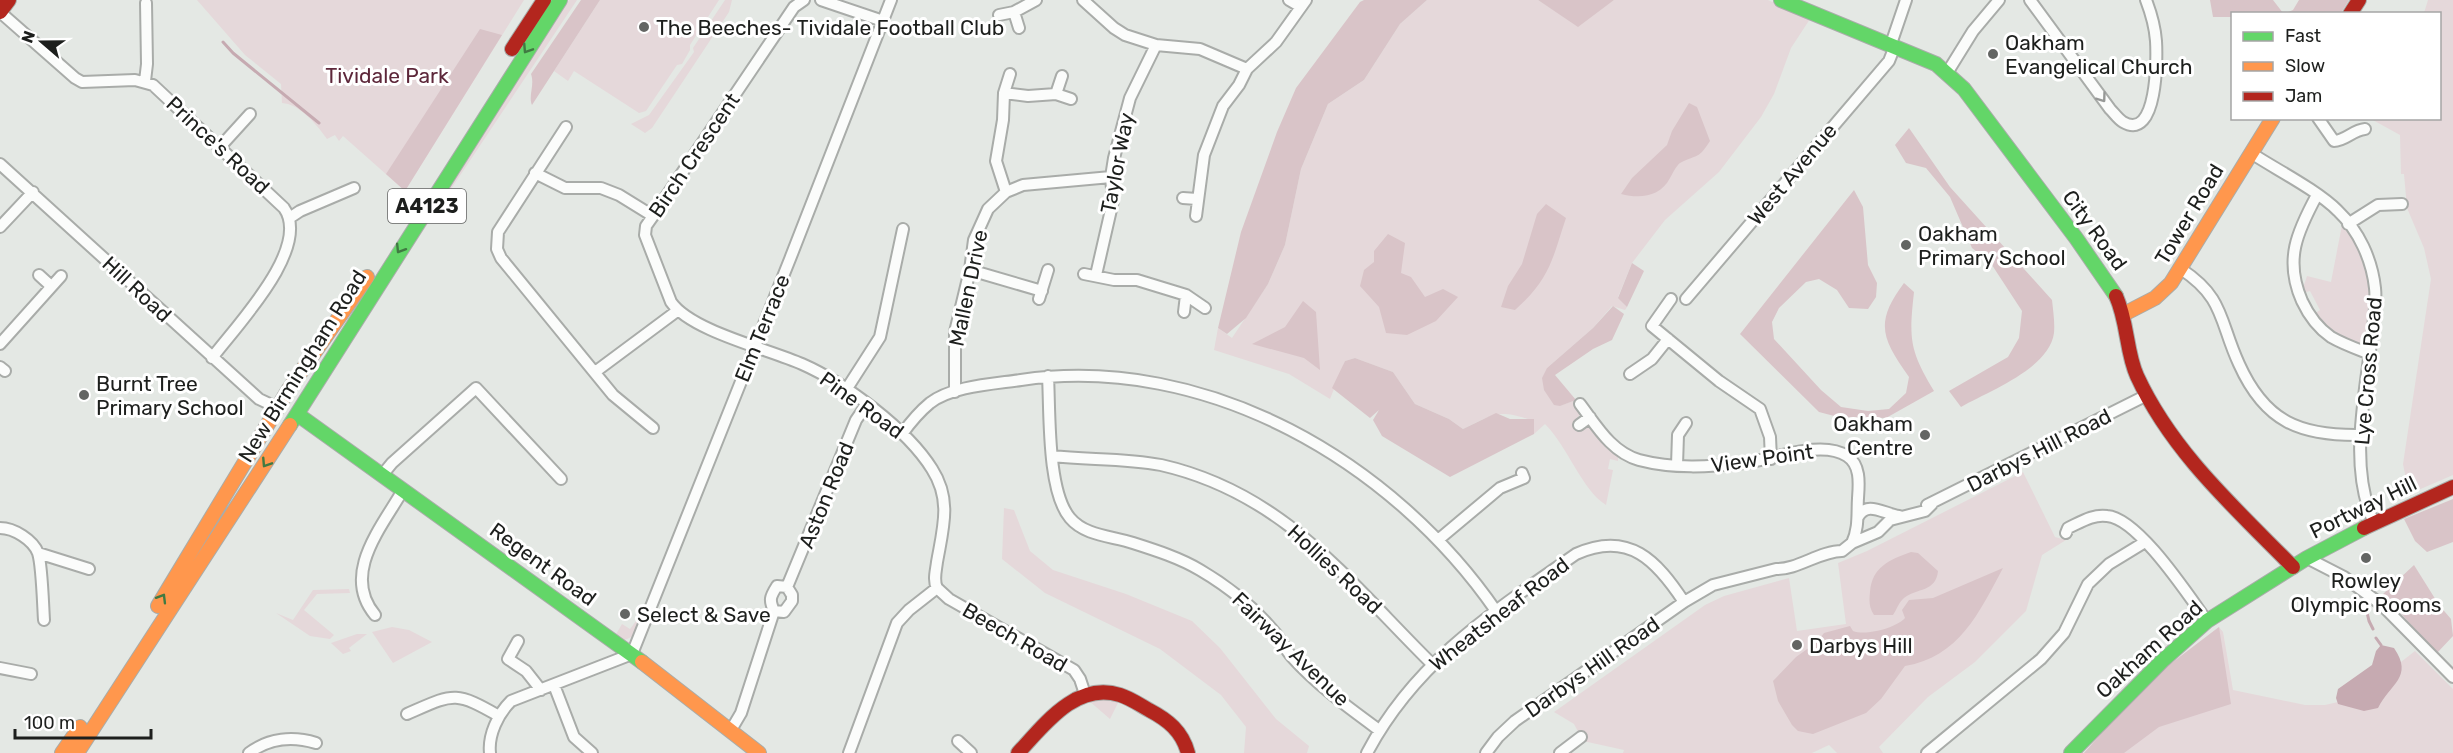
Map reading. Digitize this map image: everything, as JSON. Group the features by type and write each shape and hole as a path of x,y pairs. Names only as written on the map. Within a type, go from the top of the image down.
{"main road":[{"name":"New Birmingham Road","path":"77,746 144,629 289,389 357,294 544,0"},
{"name":"New Birmingham Road","path":"62,753 77,746 297,414 422,213 560,0"},
{"name":"City Road","path":"1781,0 1936,64 1964,89 2076,238 2115,295 2124,314 2136,373 2159,418 2202,474 2293,567"},
{"name":"Tower Road","path":"2124,314 2155,298 2171,283 2271,120"},
{"name":"Regent Road","path":"278,408 297,414 382,474 632,654 759,753"},
{"path":"202,534 279,423 297,414"},
{"name":"Portway Hill","path":"2293,567 2374,524 2453,487"},
{"name":"Oakham Road","path":"2071,753 2162,661 2207,621 2293,567"},
{"path":"1018,753 1064,707 1085,693 1102,692 1119,694 1172,724 1181,735 1188,753"}],"street":[{"name":"Birch Crescent","path":"677,311 671,302 645,235 646,226 795,7 804,0"},
{"path":"821,0 883,21"},
{"name":"Elm Terrace","path":"632,654 891,0"},
{"path":"999,15 1014,12 1036,0"},
{"path":"1083,0 1125,35 1155,45 1200,48 1247,69"},
{"path":"1196,216 1204,155 1218,115 1247,69 1276,42 1304,4 1289,0"},
{"name":"West Avenue","path":"1686,299 1889,61 1906,0"},
{"path":"1947,73 1972,31 2000,0"},
{"path":"2030,0 2110,109 2122,122 2128,124 2138,124 2143,119 2155,92 2156,39 2146,0"},
{"path":"145,81 146,3"},
{"name":"Prince's Road","path":"3,6 75,78 82,82 145,81 153,85 291,217"},
{"path":"1014,12 1019,28"},
{"name":"Taylor Way","path":"1155,45 1130,98 1111,177 1113,201 1090,275 1114,280 1137,280 1186,295 1205,308"},
{"path":"1006,192 996,161 1003,120 1004,93 1010,74"},
{"path":"1056,93 1062,76"},
{"path":"1004,93 1028,96 1056,93 1071,99"},
{"path":"220,147 250,114"},
{"path":"2319,120 2334,141 2339,141 2352,132 2364,129"},
{"path":"566,127 498,232 497,249 501,258 613,395 653,428"},
{"name":"Lye Cross Road","path":"2251,153 2338,211 2368,257 2376,291 2361,435 2362,483 2368,511 2374,524"},
{"name":"Hill Road","path":"0,164 212,358 259,399 278,408"},
{"path":"535,173 565,188 601,188 620,195 653,216"},
{"name":"Mallen Drive","path":"955,392 954,342 970,270 974,240 988,209 1006,192 1023,184 1111,177"},
{"path":"212,358 280,268 292,230 291,217 354,188"},
{"path":"0,227 33,192"},
{"path":"2317,195 2304,219 2295,244 2292,263 2296,288 2312,319 2319,327 2332,337 2370,354"},
{"path":"1183,198 1197,200"},
{"path":"2348,224 2378,205 2402,204"},
{"path":"846,390 880,337 903,229"},
{"path":"2181,269 2209,291 2220,309 2239,364 2253,390 2270,410 2305,431 2319,434 2361,435"},
{"path":"970,270 1041,295 1048,270"},
{"path":"39,275 51,286"},
{"path":"0,344 61,276"},
{"path":"1184,312 1186,295"},
{"path":"1671,299 1652,326 1736,393 1760,409 1770,437 1771,459"},
{"path":"595,372 677,311 709,328 754,346"},
{"path":"1630,374 1652,359 1668,339"},
{"name":"Pine Road","path":"754,346 804,365 846,390 867,404 915,444 934,471 946,501 935,576 937,588"},
{"path":"902,434 931,402 955,392 978,386 1047,376 1113,378 1158,384 1211,397 1300,435 1347,462 1377,484 1438,540 1471,576 1496,611"},
{"name":"Fairway Avenue","path":"1047,376 1052,456 1063,507 1078,526 1090,532 1130,542 1175,558 1197,568 1231,590 1262,618 1291,656 1312,676 1379,730"},
{"path":"382,474 476,388 561,479"},
{"name":"Darbys Hill Road","path":"1486,753 1498,737 1515,722 1684,602 1713,585 1776,569 1784,563 1791,565 1834,551 1840,545 1850,544 1878,531 1900,516 1925,511 1932,504 2147,395"},
{"name":"Aston Road","path":"787,587 856,420 867,404"},
{"name":"View Point","path":"1580,404 1612,445 1624,454 1639,460 1704,466 1771,459 1817,449 1831,449 1845,455 1853,462 1858,475 1857,521"},
{"path":"1580,425 1590,417"},
{"path":"1677,465 1678,435 1686,423"},
{"name":"Hollies Road","path":"1052,456 1129,460 1159,465 1212,482 1254,501 1279,516 1314,544 1432,664"},
{"path":"1438,540 1500,488 1525,478"},
{"name":"View Point","path":"1859,488 1875,509"},
{"path":"375,615 365,603 361,586 364,557 403,490"},
{"path":"1850,544 1857,521 1863,510 1875,509 1884,521 1878,531 1865,534 1857,521"},
{"name":"Darbys Hill Road","path":"1875,509 1900,516"},
{"path":"2066,533 2068,528 2095,515 2120,518 2132,527 2145,542 2207,621"},
{"path":"0,528 14,531 28,541 38,553 89,569"},
{"path":"1927,753 2041,659 2064,633 2088,584 2109,564 2145,542"},
{"name":"Wheatsheaf Road","path":"1367,753 1398,702 1432,664 1496,611 1575,554 1598,547 1612,546 1644,555 1660,568 1684,602"},
{"path":"38,553 44,620"},
{"path":"2307,558 2344,577 2382,605 2453,677"},
{"name":"Aston Road","path":"730,730 741,713 774,611 770,596 777,586 787,587"},
{"name":"Aston Road","path":"774,611 784,612 792,601 792,595 787,587"},
{"path":"849,753 897,623 909,610 937,588"},
{"name":"Beech Road","path":"937,588 948,599 1074,669 1085,693"},
{"path":"518,641 508,659 526,671 541,690"},
{"path":"490,753 492,737 500,716 511,701 632,654"},
{"path":"0,668 31,674"},
{"path":"554,685 574,737 592,753"},
{"path":"407,714 446,696 476,702 500,716"},
{"path":"1560,753 1581,737"},
{"path":"249,753 268,742 288,738 316,743"},
{"path":"958,741 971,753"}],"green space":[{"name":"Tividale Park","path":"197,0 524,0 405,191 343,136 339,141 335,135 327,139 302,111 282,103 281,84 245,55"},
{"path":"569,0 577,0 409,252 549,30"},
{"path":"600,0 719,0 690,45 690,50 682,64 677,65 646,111 639,113 574,71 568,81 554,71"},
{"path":"725,0 732,0 729,12 652,128 645,133 631,124 649,115 694,52 693,48"},
{"path":"1427,0 1538,0 1555,11 1605,6 1614,0 1768,0 1810,19 1791,48 1774,94 1761,117 1719,172 1665,220 1632,263 1618,297 1627,307 1625,310 1612,306 1593,328 1547,368 1559,406 1576,400 1582,413 1573,422 1579,428 1590,425 1618,457 1618,461 1610,459 1608,469 1613,470 1606,505 1597,498 1582,479 1561,444 1545,424 1534,434 1534,421 1504,414 1490,416 1463,429 1449,419 1415,404 1393,372 1355,358 1345,361 1330,399 1289,374 1214,350 1218,328 1232,338 1268,284 1285,245 1301,169 1328,104 1364,80 1400,24"},
{"path":"2428,0 2453,0 2453,475 2409,494 2403,464 2431,279 2424,248 2407,208 2404,174 2401,174 2400,135 2373,120 2441,120 2441,12 2424,12"},
{"path":"2342,225 2362,252 2370,281 2369,328 2366,345 2361,347 2327,328 2314,314 2320,310 2310,291 2303,293 2302,291 2307,276 2331,282"},
{"path":"2023,472 2055,537 2066,540 2042,555 2026,611 1975,662 1928,697 1879,747 1883,753 1837,753 1829,745 1812,753 1623,753 1624,750 1583,741 1574,724 1554,712 1705,605 1724,596 1789,578 1797,631 1846,624 1838,563 1867,551"},
{"path":"1004,508 1014,510 1030,551 1053,570 1126,594 1192,621 1220,648 1276,719 1309,746 1307,753 1244,753 1246,727 1221,695 1160,649 1045,593 1002,559"},
{"path":"349,589 350,593 317,594 304,610 334,635 330,639 310,636 276,613 293,620 313,590"},
{"path":"639,617 642,617 634,636 622,641 615,636 622,624 630,629"},
{"path":"392,627 409,630 432,642 393,663 372,632"},
{"path":"2219,627 2223,632 2233,690 2305,705 2325,705 2338,702 2415,651 2453,689 2453,753 2084,753 2148,681"},
{"path":"357,634 367,634 349,648 351,651 343,654 331,643"},
{"path":"1097,696 1119,701 1110,719 1088,700"}],"shaded area":[{"path":"581,0 600,0 532,105 531,74"},
{"path":"1364,0 1427,0 1400,24 1364,80 1328,104 1301,169 1285,245 1268,284 1246,318 1227,334 1218,328 1241,232 1277,132 1296,88 1360,2"},
{"path":"1538,0 1614,0 1578,27"},
{"path":"2210,0 2273,0 2282,12 2231,12 2231,17 2213,17"},
{"path":"2299,0 2349,0 2342,12 2288,12 2293,10"},
{"path":"480,29 502,35 405,191 386,174"},
{"path":"1689,103 1697,107 1710,141 1706,147 1697,156 1679,164 1666,184 1655,193 1642,196 1621,194 1632,178 1667,145 1672,131"},
{"path":"1909,128 1950,187 2052,300 2054,333 2050,346 2041,358 2016,378 1961,407 1949,391 2008,357 2019,338 2022,311 1990,262 1972,248 1950,197 1926,168 1906,163 1895,145"},
{"path":"1854,190 1863,207 1868,265 1877,283 1876,297 1868,309 1849,308 1837,290 1819,279 1806,282 1779,308 1772,322 1774,339 1821,390 1841,407 1868,411 1889,409 1906,393 1909,377 1893,352 1885,331 1888,309 1904,283 1914,292 1912,333 1915,354 1934,391 1886,418 1838,417 1819,412 1740,334"},
{"path":"1546,204 1566,218 1548,268 1536,288 1515,310 1501,307 1508,286 1522,264 1537,214"},
{"path":"1388,234 1405,243 1401,273 1411,277 1425,297 1443,289 1458,297 1436,321 1407,335 1386,333 1379,307 1360,286 1364,270 1374,262 1374,251"},
{"path":"1632,263 1644,271 1627,307 1618,298"},
{"path":"1303,301 1316,312 1320,370 1304,358 1252,344 1285,327"},
{"path":"1613,306 1624,314 1612,340 1593,349 1555,375 1576,400 1560,406 1554,405 1544,390 1542,378 1547,368 1593,328"},
{"path":"1355,358 1393,372 1415,404 1449,419 1463,429 1496,413 1510,419 1534,419 1534,434 1450,477 1382,436 1373,420 1379,410 1370,418 1332,388 1345,361"},
{"path":"2453,499 2453,542 2427,552 2415,541 2404,519"},
{"path":"1911,552 1918,553 1938,571 1934,583 1904,598 1893,615 1874,615 1870,607 1870,598 1874,576 1889,562"},
{"path":"2414,565 2439,605 2451,619 2453,636 2437,653 2383,594"},
{"path":"2003,568 1976,616 1953,643 1924,661 1905,666 1881,699 1866,713 1813,734 1798,731 1792,725 1778,701 1773,681 1824,633 1850,626 1853,631 1859,632 1873,632 1888,628 1905,618 1902,610 1909,600 1933,598"},
{"path":"2219,627 2231,704 2159,727 2124,753 2084,753 2148,681"},
{"path":"2381,645 2394,648 2402,666 2398,680 2378,708 2364,711 2338,704 2336,698 2338,689 2372,665 2376,651"}],"waterway":[{"path":"223,42 233,53 319,123"},
{"path":"2365,604 2373,629"},
{"path":"2376,638 2381,645"}],"traffic: fast":[{"path":"290,425 560,0"},
{"path":"1781,0 1936,64 1964,89 2076,238 2116,296"},
{"path":"297,414 642,662"},
{"path":"2071,753 2162,661 2207,621 2307,558 2364,528"}],"traffic: slow":[{"path":"2124,314 2155,298 2171,283 2272,120"},
{"path":"158,606 289,389 367,277"},
{"path":"77,753 290,425"},
{"path":"642,662 759,753"},
{"path":"62,753 80,727"}],"traffic: jam":[{"path":"0,12 9,0"},
{"path":"512,49 544,0"},
{"path":"2351,12 2359,0"},
{"path":"2116,296 2123,317 2133,367 2151,404 2168,430 2206,478 2293,567"},
{"path":"2364,528 2453,487"},
{"path":"1018,753 1062,708 1089,694 1104,692 1127,698 1162,718 1178,732 1188,753"}],"place":[{"name":"The Beeches- Tividale Football Club","path":"644,27"},
{"name":"Oakham Evangelical Church","path":"1993,54"},
{"name":"Oakham Primary School","path":"1906,245"},
{"name":"Burnt Tree Primary School","path":"84,395"},
{"name":"Oakham Centre","path":"1925,435"},
{"name":"Rowley Olympic Rooms","path":"2366,558"},
{"name":"Select & Save","path":"625,614"},
{"name":"Darbys Hill","path":"1797,645"}]}
